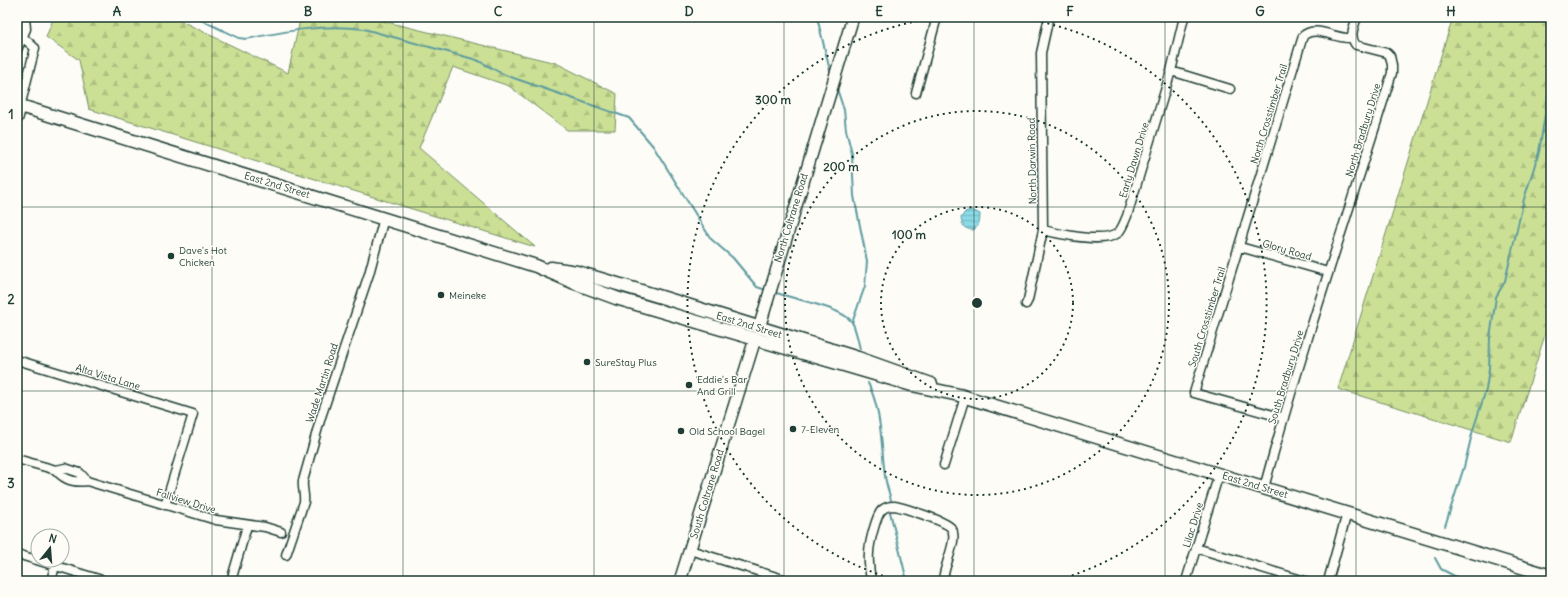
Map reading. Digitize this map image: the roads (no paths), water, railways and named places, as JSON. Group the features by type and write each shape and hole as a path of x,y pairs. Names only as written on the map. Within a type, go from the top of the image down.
{"main road":[{"name":"East 2nd Street","path":"18,110 384,218 536,266 575,283 616,298 858,358 908,374 962,396 1551,576"},
{"name":"East 2nd Street","path":"536,266 577,272 658,296 757,334"},
{"path":"616,298 622,294 658,296"}],"street":[{"name":"North Coltrane Road","path":"757,334 853,17"},
{"path":"916,93 937,17"},
{"name":"North Darwin Road","path":"1026,304 1043,230 1041,53 1049,17"},
{"name":"Early Dawn Drive","path":"1043,230 1086,237 1110,237 1118,233 1127,216 1171,71 1184,17"},
{"path":"1352,38 1357,17"},
{"path":"18,110 35,48 30,44 19,44 18,29 22,19"},
{"name":"North Crosstimber Trail","path":"1240,247 1303,36 1307,32 1314,31 1344,39 1352,38"},
{"name":"North Bradbury Drive","path":"1328,272 1350,209 1392,73 1390,56 1386,53 1356,45 1352,38"},
{"path":"1171,71 1230,89"},
{"name":"Wade Martin Road","path":"286,555 304,502 305,497 302,486 303,480 321,418 369,274 384,218"},
{"name":"Glory Road","path":"1240,247 1328,272"},
{"name":"South Crosstimber Trail","path":"1240,247 1194,393 1284,418"},
{"name":"South Bradbury Drive","path":"1264,488 1328,272"},
{"name":"South Coltrane Road","path":"680,581 757,334"},
{"name":"Alta Vista Lane","path":"17,360 193,414 165,505"},
{"path":"944,465 962,396"},
{"name":"Fallview Drive","path":"17,459 56,470 62,478 78,482 87,481 216,520 247,526 265,527 281,532"},
{"name":"Lilac Drive","path":"1186,581 1219,474"},
{"path":"871,581 869,552 878,518 882,510 886,507 902,508 944,522 951,527 954,535 943,581"},
{"path":"1328,581 1347,513"},
{"path":"231,581 247,526"},
{"path":"1196,548 1305,581"},
{"path":"690,550 783,579"},
{"path":"17,554 30,558"},
{"path":"51,581 54,568"},
{"path":"62,568 105,581"}],"water":[{"path":"970,210 980,214 979,224 973,230 964,227 961,218 965,212"}],"waterway":[{"path":"195,17 239,38 246,39 305,29 334,27 364,29 477,60 505,75 629,118 653,146 711,239 733,258 757,287 766,290"},
{"path":"817,17 831,75"},
{"path":"1445,526 1486,390 1489,369 1490,338 1496,297 1505,281 1524,199 1539,152 1551,78"},
{"path":"837,89 844,110 846,130 852,154 854,196 867,261 865,286 852,323"},
{"path":"774,292 816,304 838,312 846,317 852,322 860,349"},
{"path":"868,383 876,405 885,476 891,500"},
{"path":"890,512 907,581"},
{"path":"1435,558 1441,569 1460,579 1461,581"}],"place":[{"name":"Dave's Hot Chicken","path":"171,256"},
{"name":"Meineke","path":"441,295"},
{"name":"SureStay Plus","path":"587,362"},
{"name":"Eddie's Bar And Grill","path":"689,385"},
{"name":"7-Eleven","path":"793,429"},
{"name":"Old School Bagel","path":"681,431"}]}
